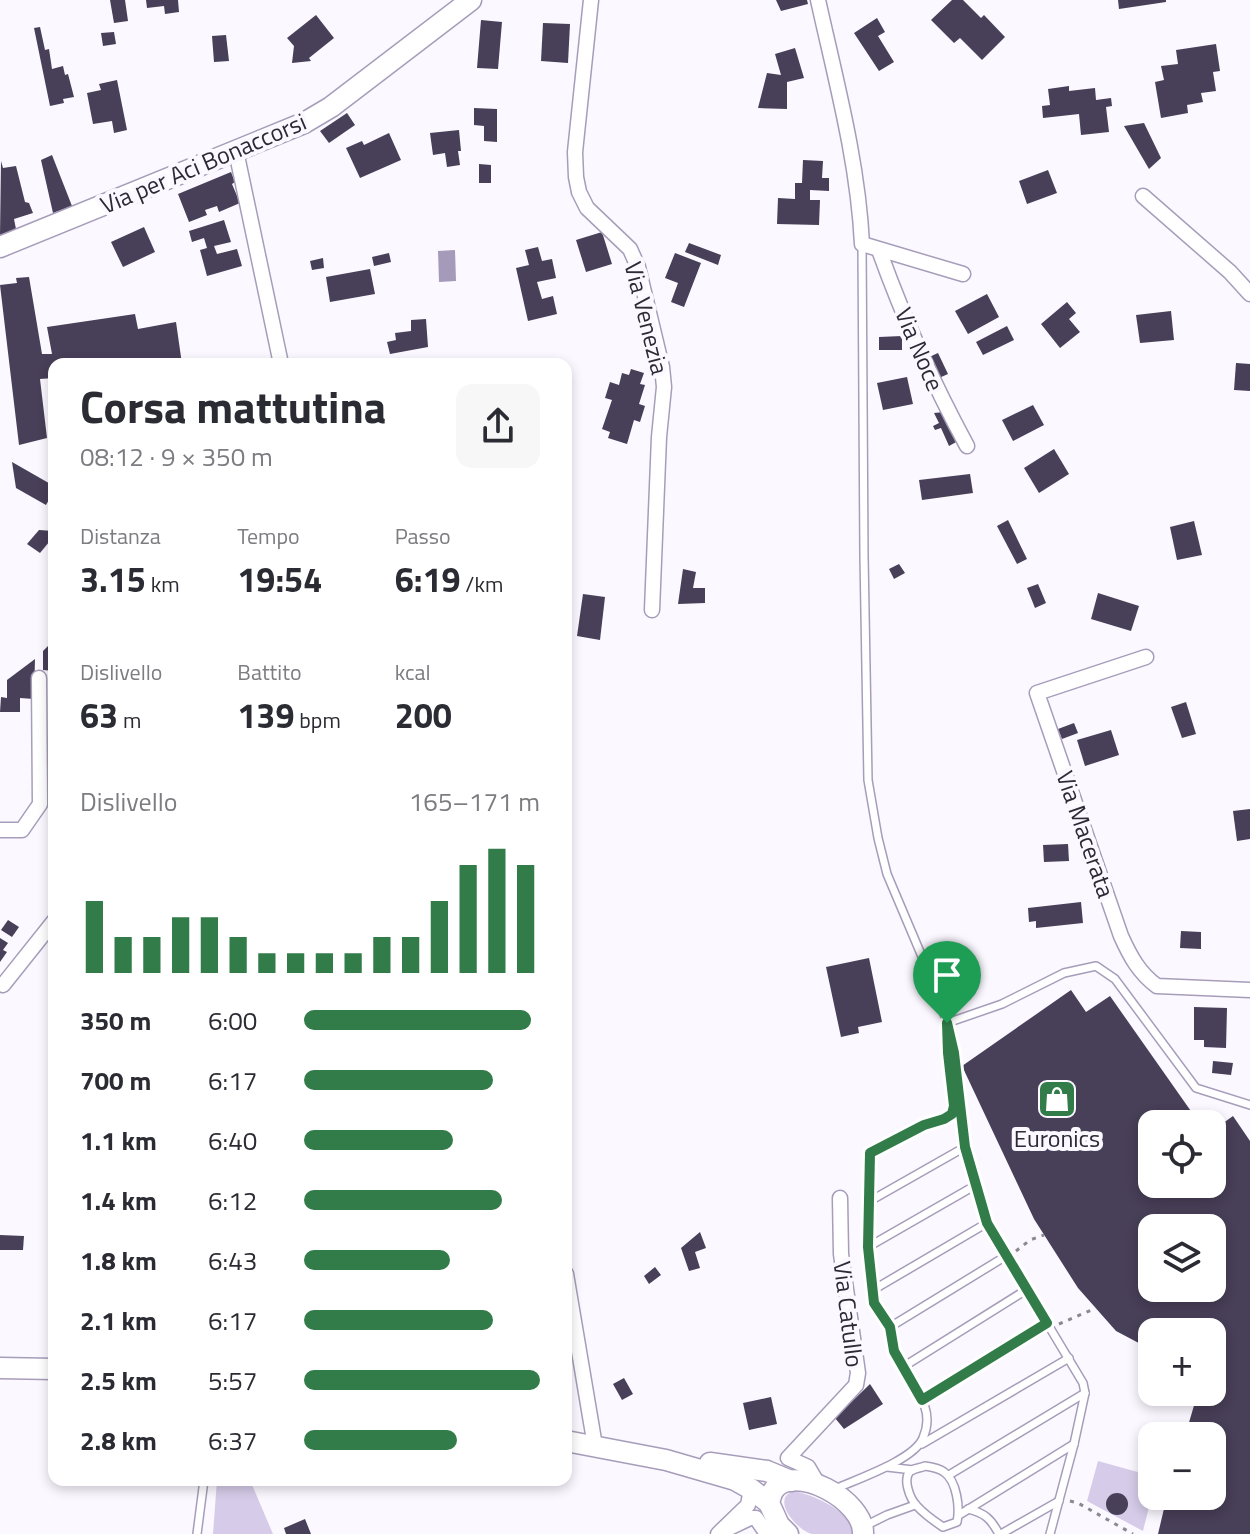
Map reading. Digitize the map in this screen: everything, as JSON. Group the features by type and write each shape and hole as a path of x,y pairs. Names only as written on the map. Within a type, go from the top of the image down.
{"main road":[{"name":"Via per Aci Bonaccorsi","path":"0,247 304,123 331,107 471,0"},
{"path":"0,1368 48,1369"},
{"path":"572,1442 666,1460 735,1480 769,1503 779,1525 788,1534"},
{"path":"666,1460 767,1471 791,1481 824,1487 854,1508 864,1531"},
{"path":"769,1503 773,1490 791,1481"}],"street":[{"name":"Via Venezia","path":"591,0 575,152 576,177 587,208 630,249 662,367 664,387 652,610"},
{"path":"818,0 853,160 861,212 862,244 963,274"},
{"path":"236,151 280,358"},
{"path":"1143,196 1230,272 1250,294"},
{"name":"Via Noce","path":"879,250 940,396 967,446"},
{"name":"Via Macerata","path":"1146,657 1037,693 1132,960 1157,986 1250,990"},
{"path":"0,830 22,830 40,804 39,678"},
{"path":"3,985 48,929"},
{"name":"Via Catullo","path":"824,1487 808,1467 788,1458 856,1385 858,1373 841,1254 840,1198"},
{"path":"572,1310 595,1446"},
{"path":"719,1532 748,1505 751,1489"},
{"path":"719,1532 756,1518 767,1534"}],"lane":[{"path":"862,244 868,780 887,874 947,1023 954,1053 965,1147 987,1223 1083,1383 1085,1393 1074,1444 1050,1534"},
{"path":"947,1023 1002,1004 1064,973 1096,966 1115,979 1196,1088 1250,1105"},
{"path":"920,1445 928,1422 922,1400 894,1351 890,1327 874,1303 868,1247 870,1153 952,1114 954,1106 947,1023"},
{"path":"870,1201 965,1147"},
{"path":"868,1247 976,1185"},
{"path":"873,1290 987,1223"},
{"path":"890,1327 1006,1256"},
{"path":"903,1367 1026,1290"},
{"path":"922,1400 1048,1326"},
{"path":"824,1487 887,1467 1069,1358"},
{"path":"949,1475 1085,1393"},
{"path":"913,1470 906,1479 915,1505 943,1527 956,1525 968,1509 1074,1444"},
{"path":"887,1467 913,1470 925,1466 940,1469 949,1475 955,1490 956,1525"},
{"path":"197,1534 203,1486"},
{"path":"968,1509 981,1512 992,1520 1000,1534 1059,1501"},
{"path":"864,1531 887,1515 915,1505"},
{"path":"943,1527 956,1525"}],"path":[{"path":"1006,1256 1044,1235"},
{"path":"1048,1326 1096,1308"},
{"path":"1078,1503 1133,1534"}],"shaded area":[{"path":"455,250 456,281 439,282 438,251"},
{"path":"1098,1461 1138,1472 1138,1510 1148,1510 1143,1531 1087,1501"},
{"path":"217,1486 253,1486 273,1534 213,1534"},
{"path":"793,1491 830,1505 846,1518 852,1534 806,1532 785,1508 784,1501"}],"building":[{"path":"110,0 125,0 128,21 114,23"},
{"path":"146,0 178,0 179,12 165,14 164,6 147,8"},
{"path":"776,0 807,0 808,4 781,11"},
{"path":"952,0 963,0 981,18 984,15 1005,37 982,60 960,38 954,43 931,20"},
{"path":"1118,0 1166,0 1166,2 1119,9"},
{"path":"316,15 334,38 309,58 311,61 292,63 294,46 287,38"},
{"path":"877,18 885,32 878,36 894,62 879,71 854,33"},
{"path":"481,20 502,22 498,69 477,68"},
{"path":"543,23 570,24 568,63 541,61"},
{"path":"40,27 45,50 49,49 52,69 63,66 65,75 68,74 74,97 63,99 64,103 50,106 34,28"},
{"path":"114,32 116,44 103,46 101,33"},
{"path":"226,35 229,61 214,62 212,36"},
{"path":"1216,44 1220,71 1213,72 1216,91 1201,93 1203,102 1187,105 1188,113 1161,118 1155,82 1164,80 1161,66 1178,64 1176,50"},
{"path":"795,48 804,78 787,82 787,109 758,108 767,73 781,75 775,54"},
{"path":"117,80 127,130 114,133 112,121 93,124 87,93 101,90 99,84"},
{"path":"1069,86 1069,91 1095,88 1096,100 1111,98 1112,106 1106,107 1109,132 1081,135 1079,114 1043,118 1042,106 1050,105 1048,89"},
{"path":"474,108 497,109 497,142 484,141 484,126 474,125"},
{"path":"347,113 355,125 329,143 320,131"},
{"path":"1144,123 1161,158 1149,169 1124,126"},
{"path":"459,130 460,165 447,167 445,153 433,155 430,133"},
{"path":"389,133 401,160 360,178 346,148 362,141 364,145"},
{"path":"52,155 72,206 53,213 41,160"},
{"path":"803,160 823,161 822,178 829,178 829,191 810,190 810,200 820,200 819,225 777,224 778,198 795,199 795,183 802,183"},
{"path":"1,161 3,168 16,166 25,202 29,203 33,213 14,219 16,229 0,235"},
{"path":"479,164 491,165 491,183 479,183"},
{"path":"1048,170 1057,193 1027,204 1019,181"},
{"path":"231,172 240,203 219,212 217,206 205,210 207,215 189,222 178,194"},
{"path":"224,220 231,242 214,246 217,254 237,249 242,266 207,276 200,250 207,248 204,238 192,242 189,231"},
{"path":"144,227 155,252 123,267 111,242"},
{"path":"602,232 612,264 586,272 576,240"},
{"path":"689,243 721,255 718,265 685,252"},
{"path":"538,247 542,261 552,259 556,278 537,282 542,299 553,296 557,314 528,321 516,268 529,265 525,250"},
{"path":"389,253 391,262 374,266 372,257"},
{"path":"675,253 701,263 684,307 671,302 678,283 665,278"},
{"path":"323,258 324,268 312,270 310,261"},
{"path":"370,269 375,294 330,302 326,277"},
{"path":"29,277 42,354 52,354 47,327 135,314 138,329 176,322 181,358 48,358 48,378 40,379 47,438 19,445 0,285 17,283 16,278"},
{"path":"987,294 999,317 968,334 955,311"},
{"path":"1067,302 1076,313 1069,319 1080,332 1060,348 1041,324"},
{"path":"1171,311 1174,340 1140,343 1136,315"},
{"path":"426,319 428,347 390,354 387,342 396,340 395,333 411,331 411,320"},
{"path":"1007,326 1014,340 983,355 976,342"},
{"path":"902,336 902,350 879,350 879,337"},
{"path":"938,353 948,374 939,378 929,357"},
{"path":"1236,363 1250,364 1250,391 1234,390"},
{"path":"631,369 644,373 640,384 645,385 639,404 645,406 640,422 634,420 627,444 608,438 610,432 602,429 612,400 605,398 610,382 619,385 622,373 629,375"},
{"path":"907,377 913,404 883,410 877,383"},
{"path":"1033,405 1044,425 1013,441 1002,420"},
{"path":"944,412 958,441 949,446 941,428 935,430 933,426 939,423 934,413"},
{"path":"1054,449 1069,474 1039,493 1024,468"},
{"path":"12,462 48,483 48,502 46,505 16,488"},
{"path":"970,474 973,493 922,500 919,480"},
{"path":"1008,520 1027,559 1017,564 997,526"},
{"path":"1194,521 1202,555 1177,560 1170,527"},
{"path":"39,530 48,531 48,543 40,553 27,544"},
{"path":"899,564 905,573 894,579 889,569"},
{"path":"683,569 696,572 693,588 705,588 705,603 678,604"},
{"path":"1038,584 1046,603 1035,608 1027,588"},
{"path":"1098,593 1139,606 1131,631 1091,619"},
{"path":"583,594 605,597 600,640 577,636"},
{"path":"48,646 48,670 43,670 43,651"},
{"path":"35,659 34,699 20,698 20,712 0,712 1,697 7,698 7,680"},
{"path":"1186,702 1196,734 1182,738 1171,707"},
{"path":"1074,723 1078,733 1062,739 1058,729"},
{"path":"1111,730 1119,755 1085,766 1077,740"},
{"path":"1250,809 1250,839 1237,841 1233,811"},
{"path":"1068,844 1069,861 1044,862 1043,845"},
{"path":"1081,902 1083,923 1036,928 1036,921 1029,922 1028,908"},
{"path":"8,920 19,927 12,937 1,930"},
{"path":"1181,931 1201,932 1201,949 1180,948"},
{"path":"0,938 8,943 3,950 7,952 0,962"},
{"path":"869,958 882,1022 858,1027 859,1033 841,1037 826,967"},
{"path":"1071,990 1086,1012 1110,996 1190,1110 1138,1110 1138,1198 1226,1198 1226,1121 1233,1116 1250,1141 1250,1534 1158,1534 1164,1510 1226,1510 1226,1422 1189,1422 1194,1406 1226,1406 1226,1318 1138,1318 1138,1343 1116,1331 1078,1288 1034,1219 962,1066"},
{"path":"1194,1007 1227,1008 1226,1048 1204,1047 1204,1040 1194,1040"},
{"path":"1213,1061 1233,1063 1231,1075 1212,1073"},
{"path":"700,1232 706,1248 695,1252 700,1268 689,1271 681,1248"},
{"path":"0,1235 24,1236 23,1250 0,1250"},
{"path":"655,1267 661,1275 649,1284 644,1276"},
{"path":"624,1378 633,1394 622,1400 613,1384"},
{"path":"870,1384 883,1404 844,1429 835,1418"},
{"path":"771,1397 777,1424 749,1430 743,1403"},
{"path":"1117,1493 1125,1496 1128,1504 1125,1512 1117,1515 1109,1512 1106,1504 1109,1496"},
{"path":"305,1519 311,1534 286,1534 284,1528"}],"place":[{"name":"Euronics","path":"1057,1099"}],"route":[{"path":"947,1023 954,1053 965,1147 987,1223 1047,1323 922,1400 894,1351 890,1327 874,1303 868,1247 870,1153 952,1114 954,1106 947,1023"}]}
